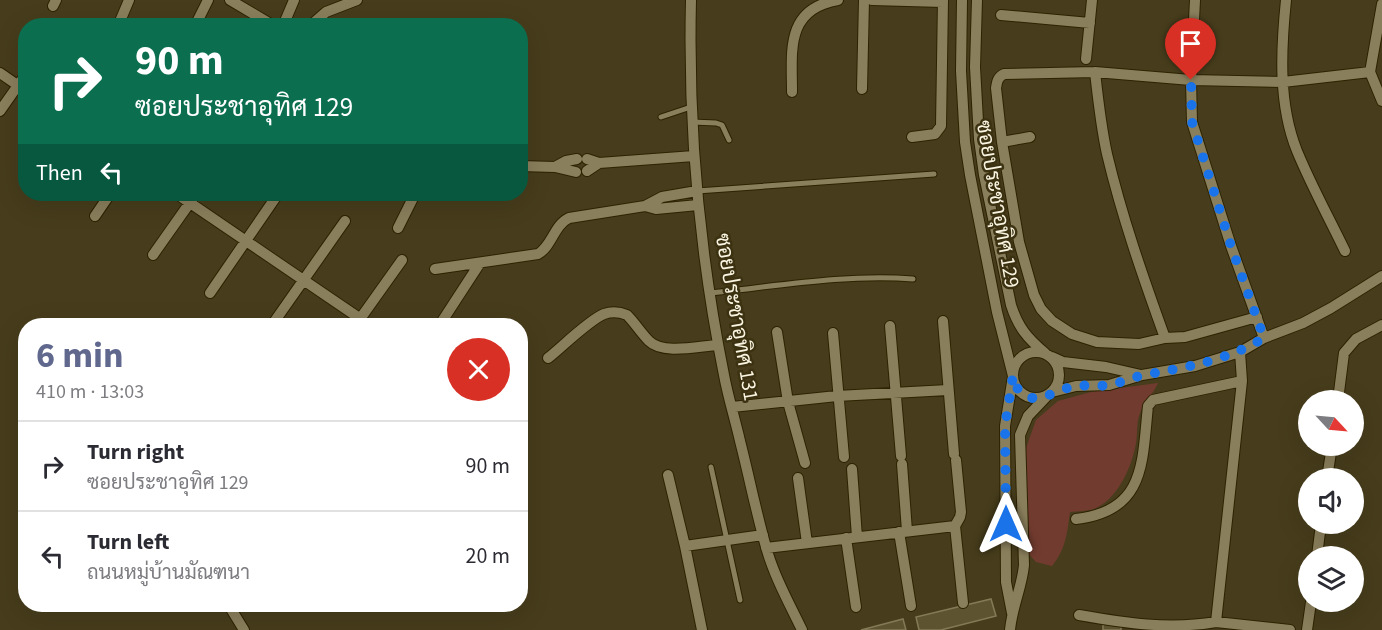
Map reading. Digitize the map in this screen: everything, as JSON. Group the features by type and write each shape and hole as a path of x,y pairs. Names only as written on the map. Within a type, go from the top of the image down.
{"street":[{"path":"121,18 129,0"},
{"path":"199,18 208,0"},
{"path":"230,0 260,18"},
{"path":"286,18 294,0"},
{"path":"319,18 326,12 357,0"},
{"name":"ซอยประชาอุทิศ 131","path":"691,0 691,107 694,156 698,205 718,345 766,548 777,579 802,630"},
{"path":"792,92 793,34 807,13 828,2 838,0"},
{"path":"862,89 864,0"},
{"path":"872,0 943,1 941,126 935,134 912,137"},
{"name":"ซอยประชาอุทิศ 129","path":"962,0 960,70 965,142 997,312 1018,390 1031,398 1049,395"},
{"name":"ซอยประชาอุทิศ 129","path":"977,0 976,100 986,185 1017,323 1030,340 1048,355"},
{"path":"1086,59 1092,0"},
{"path":"1194,0 1192,122 1231,246 1264,338"},
{"path":"1286,0 1283,82 1287,117 1296,150 1345,251"},
{"path":"1382,4 1370,72 1382,101"},
{"path":"1001,15 1090,23"},
{"path":"1095,72 1102,126 1118,198 1134,253 1165,338"},
{"path":"1257,317 1185,337 1165,338 1139,344 1097,342 1072,334 1052,321 1041,309 1034,295 1019,242 1002,142 996,87 1000,76 1004,74 1095,72 1191,80 1283,82 1370,72"},
{"path":"0,74 18,85"},
{"path":"0,111 18,92"},
{"path":"1002,142 1030,137"},
{"path":"555,167 566,161 581,159 600,163 694,156"},
{"path":"528,166 555,167 581,172 600,163"},
{"path":"435,270 538,254 544,251 563,221 569,218 645,206 662,197 697,191"},
{"path":"95,216 105,201"},
{"path":"153,255 191,201"},
{"path":"197,201 246,241 304,280 353,318"},
{"path":"210,293 273,201"},
{"path":"398,228 412,201"},
{"path":"645,206 656,209 698,205"},
{"path":"277,318 345,221"},
{"path":"361,318 402,260"},
{"path":"444,318 480,263"},
{"path":"1049,395 1076,386 1109,385 1142,375 1195,366 1240,352 1264,338 1331,309 1382,276"},
{"path":"548,358 595,320 604,314 614,312 627,315 650,342 658,347 669,349 718,345"},
{"path":"943,321 960,512 956,526 963,603"},
{"path":"1339,390 1344,353 1356,339 1382,325"},
{"path":"890,326 901,460 903,532 911,606"},
{"path":"777,332 788,402 806,463"},
{"path":"832,333 843,458"},
{"path":"1216,622 1242,381 1240,352"},
{"name":"ซอยประชาอุทิศ 129","path":"1012,613 1006,582 1005,426 1017,361 1030,353 1048,355"},
{"path":"1048,355 1063,362 1106,367 1142,375"},
{"path":"1048,355 1056,363 1059,379 1049,395"},
{"path":"1076,519 1091,518 1109,512 1121,504 1133,486 1139,473 1144,451 1148,406 1153,400 1242,381"},
{"path":"732,407 837,396 948,390"},
{"name":"ซอยประชาอุทิศ 129","path":"1007,629 1022,584 1024,565 1020,435 1028,416 1049,395"},
{"path":"852,469 852,537 856,608"},
{"path":"668,475 702,630"},
{"path":"798,478 807,543"},
{"path":"766,548 956,526"},
{"path":"685,546 763,535"},
{"path":"233,612 244,630"},
{"path":"1307,630 1310,612"},
{"path":"1079,615 1135,624 1189,627 1216,622 1290,630"}],"lane":[{"path":"661,117 691,107"},
{"path":"692,122 722,125 729,140"},
{"path":"697,191 933,174"},
{"path":"711,293 832,280 880,277 913,279"},
{"path":"711,467 740,600"}],"shaded area":[{"path":"1158,383 1140,412 1133,457 1121,484 1102,505 1091,510 1070,512 1067,534 1057,560 1052,566 1036,562 1027,552 1026,448 1036,420 1058,401 1091,392"}],"building":[{"path":"991,599 996,616 941,630 919,630 916,617"},
{"path":"903,619 906,630 861,630"},
{"path":"1103,624 1121,625 1121,630 1103,630"}],"route":[{"path":"1006,524 1005,426 1013,376 1018,390 1024,395 1038,399 1052,392 1076,386 1109,385 1142,375 1195,366 1240,352 1264,338 1231,246 1192,122 1191,80"}]}
